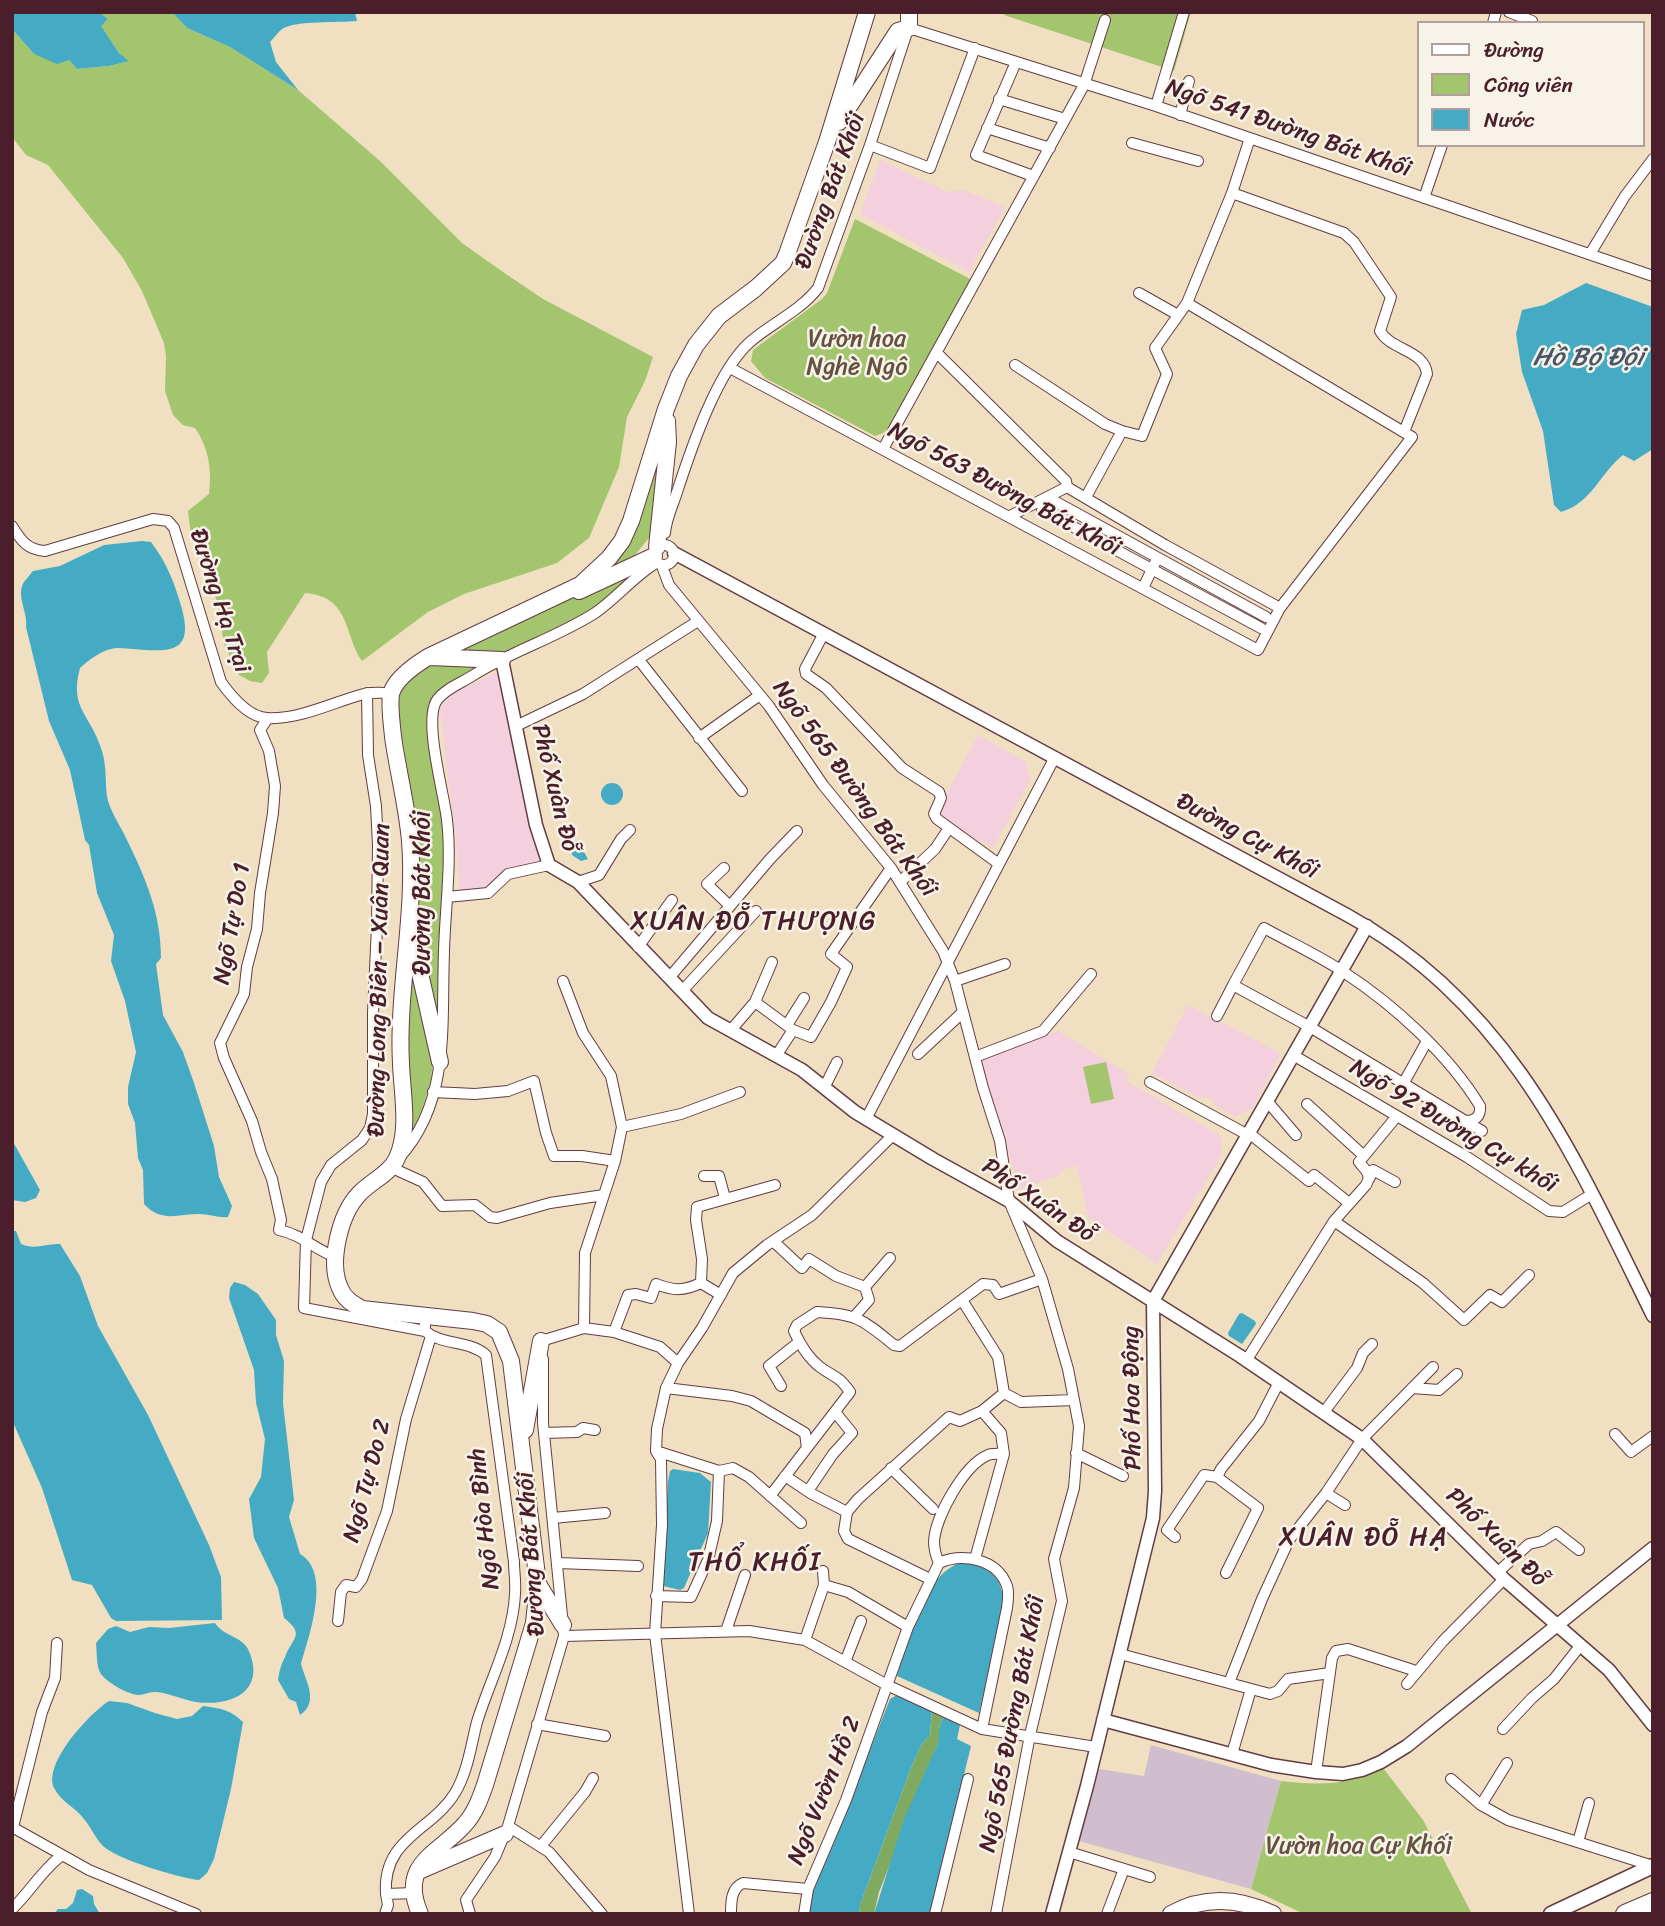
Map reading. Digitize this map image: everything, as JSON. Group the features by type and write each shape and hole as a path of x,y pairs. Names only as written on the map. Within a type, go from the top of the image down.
{"highway":[{"path":"1625,1914 1653,1902"}],"main road":[{"path":"391,693 413,667 428,657 580,585 609,558 622,541 679,376 696,345 719,316 783,263 827,142 867,12"},
{"path":"827,142 898,31 911,17"},
{"path":"546,600 589,587 661,555 668,442 667,409"},
{"path":"428,657 502,660"},
{"name":"Đường Long Biên – Xuân Quan","path":"391,693 393,736 410,842 408,921 399,1035 404,1140 396,1161 360,1193 348,1208 339,1227 336,1257 339,1286 347,1300 362,1309 427,1328 487,1324 499,1332 511,1361 538,1584 534,1623 479,1802 465,1824 427,1857 419,1871 414,1883 414,1893 420,1914"},
{"path":"408,921 440,1062"},
{"path":"522,1450 541,1341"},
{"path":"538,1584 564,1630"},
{"path":"419,1871 506,1830"},
{"path":"1551,1914 1653,1866"},
{"path":"1171,1914 1185,1906 1207,1901 1232,1900 1273,1914"}],"street":[{"path":"1156,106 1184,12"},
{"path":"1509,12 1532,21"},
{"name":"Ngõ 541 Đường Bát Khối","path":"911,17 975,48 1180,114 1650,275"},
{"name":"Đường Bát Khối","path":"390,1167 418,1135 433,1092 443,1035 449,842 432,729 433,707 445,692 594,614 625,590 661,555 665,528 688,459 717,391 730,368 748,343 803,304 818,289 870,145 911,17"},
{"path":"883,449 1084,85 1105,20"},
{"path":"870,145 930,168 975,48"},
{"path":"1016,62 976,155 1033,176"},
{"path":"1180,114 1189,81"},
{"path":"999,99 1065,119"},
{"path":"987,128 1049,149"},
{"path":"1016,365 1105,424 1142,436 1167,374 1155,348 1187,303 1232,192 1250,138"},
{"path":"1132,143 1198,161"},
{"path":"1424,198 1442,147"},
{"path":"1590,254 1625,196 1653,159"},
{"path":"1232,192 1344,233 1354,243 1391,298 1380,331 1384,338 1422,360 1426,366 1427,374 1404,432"},
{"path":"1650,275 1653,262"},
{"path":"1139,293 1178,315"},
{"path":"1067,487 1280,608 1412,438 1187,303"},
{"path":"937,353 1066,481 1067,487"},
{"name":"Ngõ 563 Đường Bát Khối","path":"730,368 1258,650 1280,608"},
{"path":"1086,497 1122,431"},
{"path":"1010,516 1067,487"},
{"path":"1056,502 1160,554 1266,617"},
{"path":"1042,510 1261,628"},
{"name":"Đường Hạ Trại","path":"12,527 33,550 45,551 153,519 168,521 174,528 220,681 229,694 248,710 268,718"},
{"path":"1143,588 1160,554"},
{"name":"Ngõ 565 Đường Bát Khối","path":"661,555 669,584 760,695 823,785 891,868 943,951 955,981 1000,1141 1009,1201 1042,1279 1068,1368 1079,1426 1074,1488 1054,1559 1062,1601 1030,1735 996,1914"},
{"name":"Đường Cự Khối","path":"661,555 824,633 1367,926 1406,952 1479,1019 1511,1058 1541,1102 1592,1194 1653,1316"},
{"path":"516,726 583,694 698,621"},
{"path":"824,633 806,674 826,688 902,768 939,792 941,796 935,817 999,864"},
{"name":"Phố Xuân Đỗ","path":"502,660 536,825 549,865 578,883 708,1018 802,1070 866,1119 1009,1201 1057,1241 1246,1361 1362,1439 1501,1575 1609,1670 1653,1725"},
{"path":"639,660 742,792"},
{"path":"367,693 368,755 376,806 378,845 373,1114 370,1128 362,1140 331,1165 321,1182 306,1240 304,1308 427,1328"},
{"path":"268,718 303,713 367,693 391,693"},
{"path":"699,738 760,695"},
{"name":"Ngõ Tự Do 1","path":"268,718 260,730 269,751 275,786 257,929 247,967 244,994 220,1043 272,1179 281,1220 279,1230 295,1233 326,1254 336,1257"},
{"path":"866,1119 1055,757"},
{"path":"900,882 935,849 949,828"},
{"path":"578,883 599,875 629,830"},
{"path":"669,978 797,831"},
{"path":"446,897 488,893 508,874 549,865"},
{"path":"724,868 707,884 730,906"},
{"path":"755,1002 790,1028 811,1037 847,967 831,954 891,868"},
{"path":"638,947 672,900"},
{"path":"682,991 756,911"},
{"name":"Phố Hoa Động","path":"1052,1914 1153,1518 1153,1301 1367,926"},
{"path":"1217,1016 1264,928 1342,971 1382,1001 1427,1041 1451,1067 1480,1106 1477,1118 1465,1121"},
{"path":"731,1031 755,1002 772,962"},
{"path":"955,981 1005,964"},
{"path":"975,1057 1043,1031 1091,974"},
{"path":"563,981 583,1033 611,1076 622,1127 615,1161 585,1253 584,1328"},
{"path":"1233,985 1310,1027 1482,1131"},
{"path":"776,1056 804,998"},
{"path":"918,1054 963,1012"},
{"path":"1403,1084 1427,1041"},
{"name":"Ngõ 92 Đường Cự khối","path":"1293,1055 1467,1157 1533,1203 1549,1211 1563,1212 1592,1194"},
{"path":"824,1087 837,1062"},
{"path":"433,1092 475,1094 508,1091 534,1081 545,1133 554,1156 582,1156 615,1161"},
{"path":"1150,1082 1248,1134 1309,1181 1314,1175 1349,1203"},
{"path":"622,1127 681,1114 740,1092"},
{"path":"1267,1101 1296,1135"},
{"path":"1307,1104 1364,1156"},
{"path":"1368,1182 1368,1173 1359,1163 1397,1116"},
{"path":"689,1914 655,1634 662,1525 661,1459 656,1451 657,1429 666,1388 678,1363 702,1328 733,1273 773,1241 812,1215 893,1135"},
{"path":"390,1167 423,1182 442,1206 475,1205 490,1217 497,1218 550,1203 604,1195"},
{"path":"1246,1361 1334,1221 1368,1182 1373,1170 1395,1182"},
{"path":"704,1176 719,1176 725,1198"},
{"path":"701,1283 702,1259 696,1220 697,1208 775,1185"},
{"path":"1334,1221 1423,1283 1464,1320 1490,1295 1502,1302 1529,1275"},
{"path":"773,1241 802,1268 809,1259 836,1276 865,1287"},
{"path":"865,1287 890,1258"},
{"path":"770,1496 850,1392 840,1378 821,1368 813,1360 799,1342 794,1331 797,1325 817,1312 854,1317 864,1320 894,1345 900,1346 983,1283 993,1285 999,1294 1042,1279"},
{"path":"701,1283 721,1295"},
{"path":"614,1332 628,1295 651,1298 656,1284 669,1289 684,1290 701,1283"},
{"path":"854,1317 869,1300 865,1287"},
{"path":"962,1300 998,1357 1004,1393"},
{"path":"1153,1322 1170,1312"},
{"name":"Ngõ Tự Do 2","path":"338,1621 341,1592 345,1585 356,1587 362,1578 387,1511 427,1328"},
{"name":"Ngõ Hòa Bình","path":"386,1894 386,1876 396,1853 415,1831 451,1800 463,1776 511,1619 515,1594 514,1562 486,1355 427,1328"},
{"path":"541,1341 584,1328 614,1332 660,1347 678,1363"},
{"name":"Đường Bát Khối","path":"470,1914 466,1900 495,1857 506,1830 564,1630 544,1433 541,1341"},
{"path":"780,1386 769,1366 799,1342"},
{"path":"1324,1412 1357,1368 1363,1353 1371,1344"},
{"path":"1229,1683 1289,1540 1326,1493 1362,1439 1433,1367"},
{"path":"1412,1388 1439,1390 1457,1374"},
{"path":"1217,1477 1259,1421 1278,1384"},
{"path":"666,1388 751,1401 805,1433 807,1448"},
{"path":"1004,1393 1021,1402 1074,1400"},
{"path":"930,1579 881,1558 848,1539 844,1531 847,1512 891,1468 949,1417 960,1421 982,1411 1004,1393"},
{"path":"975,1559 1004,1454 1001,1433 982,1411"},
{"path":"808,1492 833,1454 852,1433 835,1412"},
{"path":"544,1433 577,1432 583,1428 595,1430"},
{"path":"1615,1434 1631,1452 1653,1436"},
{"path":"656,1451 719,1471 733,1468 749,1477 801,1523"},
{"path":"1076,1453 1123,1476"},
{"path":"982,1729 1007,1608 1008,1588 993,1567 975,1559 960,1558 939,1563 934,1550 935,1533 964,1476 989,1454 1004,1454"},
{"path":"891,1468 933,1509"},
{"path":"656,1597 691,1597 708,1560 717,1521 719,1471"},
{"path":"1175,1537 1167,1530 1203,1475 1217,1477 1258,1508 1226,1573"},
{"path":"785,1476 808,1492 847,1512"},
{"path":"1326,1493 1345,1505"},
{"path":"553,1518 605,1513"},
{"path":"1407,1684 1529,1544 1542,1541 1556,1532 1579,1550"},
{"path":"1103,1720 1271,1765 1316,1772 1353,1772 1370,1768 1391,1757 1653,1548"},
{"path":"558,1563 638,1566"},
{"name":"Ngõ Vườn Hồ 2","path":"804,1914 808,1889 889,1686 908,1627 939,1563"},
{"path":"805,1640 824,1585 824,1571"},
{"path":"726,1631 745,1575"},
{"path":"824,1585 848,1592 908,1627"},
{"path":"845,1662 862,1621"},
{"path":"564,1630 655,1634 749,1631 805,1640 889,1686 982,1729 1096,1747"},
{"path":"57,1643 55,1678 42,1712 13,1827 89,1870 196,1914"},
{"path":"1503,1729 1554,1679 1580,1646"},
{"path":"1316,1772 1334,1654 1342,1648 1413,1670"},
{"path":"1120,1654 1274,1693 1290,1678 1330,1673"},
{"path":"1232,1754 1251,1689"},
{"path":"537,1724 605,1736"},
{"path":"1481,1805 1507,1763"},
{"path":"541,1846 585,1793 593,1778"},
{"path":"935,1914 968,1779"},
{"path":"1451,1779 1481,1805 1508,1820 1653,1866"},
{"path":"1578,1842 1589,1803"},
{"path":"506,1830 550,1852 602,1914"},
{"path":"1069,1852 1150,1877"},
{"path":"12,1909 30,1891 47,1866 61,1856"},
{"path":"1107,1914 1124,1869"},
{"path":"731,1914 733,1894 743,1883 808,1889"},
{"path":"385,1914 388,1905 386,1894 414,1893"}],"shaded area":[{"path":"880,160 948,192 963,190 1005,207 969,272 860,214"},
{"path":"499,671 541,864 506,871 487,890 460,893 440,711 447,697 454,692"},
{"path":"978,735 1025,761 1031,779 993,848 944,821 937,812"},
{"path":"1188,1005 1281,1053 1252,1109 1235,1116 1214,1105 1213,1100 1200,1098 1152,1073"},
{"path":"1058,1031 1129,1074 1126,1081 1221,1136 1222,1154 1157,1264 1088,1218 1077,1166 1020,1189 980,1059"},
{"path":"1151,1745 1281,1781 1251,1889 1079,1841 1099,1769 1144,1776"}],"green space":[{"path":"99,12 172,12 187,28 230,47 298,90 380,161 462,243 543,299 653,357 645,381 627,417 619,467 589,538 557,563 464,594 428,612 362,661 338,609 331,601 305,593 267,652 269,673 262,683 239,675 224,644 218,606 208,572 191,535 188,511 209,494 208,460 204,443 195,428 183,425 173,415 165,391 164,343 142,291 123,258 48,165 26,155 12,137 12,29 34,54 69,60 77,69 128,61 100,26 108,19"},
{"path":"1005,12 1191,12 1174,71 1004,15"},
{"name":"Vườn hoa Nghè Ngô","path":"855,219 972,280 893,423 883,433 875,436 765,378 751,361 753,350 827,293"},
{"path":"663,439 652,534 631,560 589,579 607,564"},
{"path":"638,569 607,600 508,652 498,655 445,653 518,616"},
{"path":"428,661 487,664 443,688 427,712 444,824 439,1024 414,930 396,703 400,690"},
{"path":"410,946 433,1059 431,1080 422,1110 408,1140 406,1050"},
{"path":"1106,1062 1114,1099 1091,1104 1083,1067"},
{"path":"932,1710 943,1717 939,1741 879,1892 874,1914 859,1914 909,1773 921,1745 930,1735"},
{"name":"Vườn hoa Cự Khối","path":"1383,1768 1423,1820 1472,1914 1304,1914 1251,1889 1281,1781 1333,1783 1358,1778"}],"water":[{"path":"12,12 99,12 108,19 101,26 119,53 129,61 77,69 69,60 57,64 34,54 12,29"},
{"path":"172,12 355,12 357,21 307,23 280,30 270,42 276,62 298,90 230,47 187,28"},
{"name":"Hồ Bộ Đội","path":"1586,283 1653,307 1653,449 1634,461 1623,455 1581,502 1561,512 1554,505 1543,431 1522,372 1516,334 1522,310 1544,305"},
{"path":"151,542 173,582 182,609 184,635 176,647 167,650 116,648 102,652 80,668 77,693 103,755 110,806 134,854 151,897 160,942 161,958 156,964 163,1015 183,1052 194,1083 214,1146 219,1177 232,1206 228,1217 199,1214 163,1216 144,1204 143,1170 138,1158 135,1123 128,1104 128,1087 136,1052 125,1001 111,961 114,935 97,893 89,845 85,840 70,770 49,721 21,596 22,586 33,571 60,566 104,545"},
{"path":"612,783 620,786 623,794 620,802 612,805 604,802 601,794 604,786"},
{"path":"577,840 588,859 581,861 572,855 571,847"},
{"path":"12,1140 40,1190 36,1198 25,1202 12,1200"},
{"path":"12,1231 16,1231 21,1244 26,1246 60,1244 80,1276 98,1326 148,1415 209,1545 221,1577 222,1620 116,1621 111,1618 92,1585 72,1580 42,1488 12,1420"},
{"path":"234,1282 245,1285 258,1294 276,1320 276,1335 284,1361 283,1403 294,1500 289,1517 300,1554 310,1563 315,1575 316,1589 313,1622 301,1664 310,1697 306,1710 300,1715 296,1702 289,1699 278,1680 281,1665 296,1633 284,1618 278,1588 254,1538 249,1499 261,1477 265,1439 256,1403 254,1370 229,1298"},
{"path":"1242,1313 1256,1324 1242,1344 1228,1333"},
{"path":"673,1469 700,1473 711,1482 708,1533 684,1588 680,1590 663,1586 668,1482"},
{"path":"962,1562 989,1571 995,1576 1002,1590 1003,1610 979,1713 897,1676 912,1628 927,1594 948,1569"},
{"path":"215,1623 245,1645 253,1663 250,1685 234,1698 210,1703 159,1692 134,1694 113,1684 99,1671 96,1643 108,1629 116,1626 130,1632 149,1627 169,1628"},
{"path":"899,1694 932,1710 930,1735 921,1745 909,1773 859,1914 808,1914 814,1883 836,1836 890,1699"},
{"path":"109,1701 127,1703 177,1719 192,1716 203,1706 230,1712 243,1722 231,1789 214,1859 207,1873 199,1880 148,1867 110,1851 100,1843 86,1822 54,1788 52,1778 61,1753 90,1717"},
{"path":"943,1717 960,1725 957,1739 971,1746 930,1914 874,1914 904,1819 939,1741"},
{"path":"82,1889 93,1896 100,1914 54,1914 58,1909 66,1909 73,1903 77,1890"}],"district":[{"name":"XUÂN ĐỖ THƯỢNG","path":"754,922"},
{"name":"XUÂN ĐỖ HẠ","path":"1364,1538"},
{"name":"THỔ KHỐI","path":"755,1563"}]}
